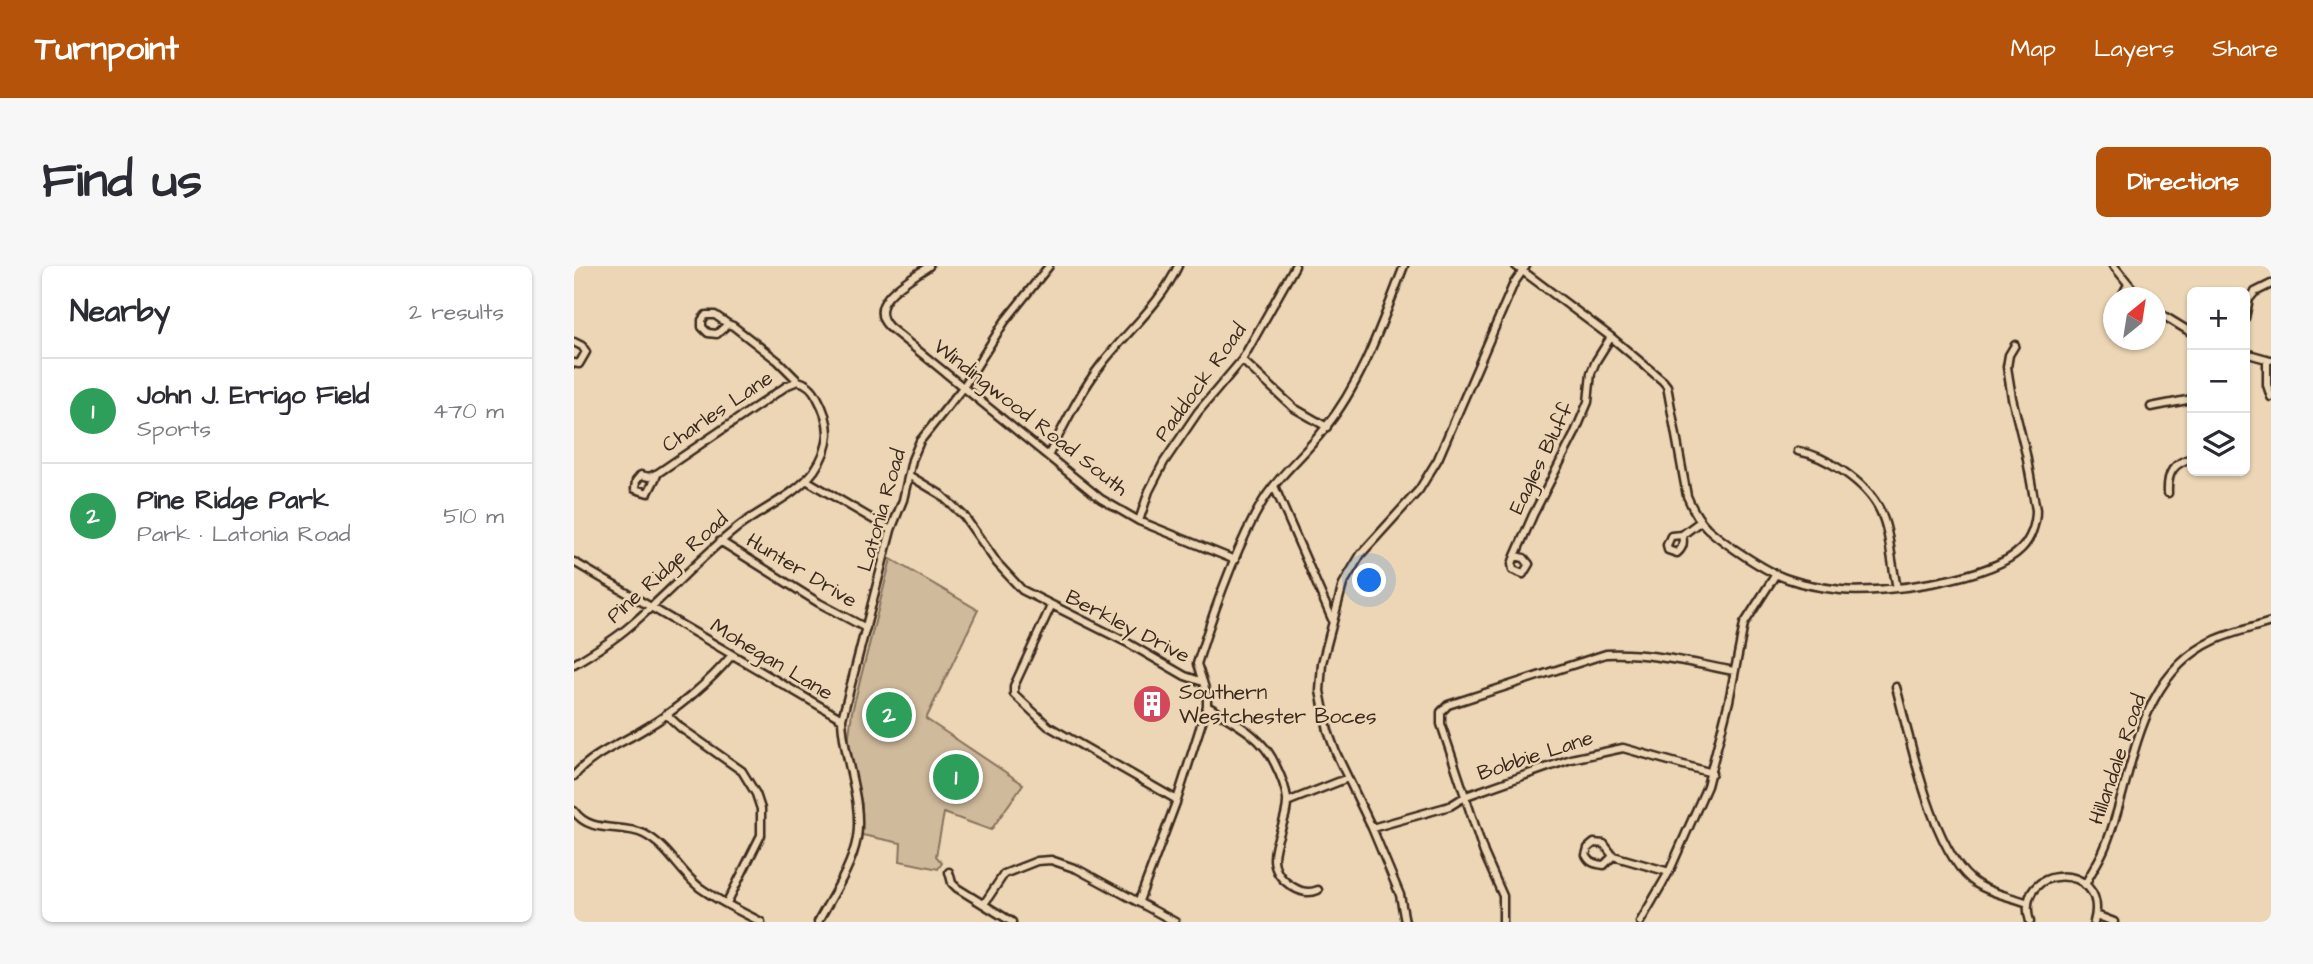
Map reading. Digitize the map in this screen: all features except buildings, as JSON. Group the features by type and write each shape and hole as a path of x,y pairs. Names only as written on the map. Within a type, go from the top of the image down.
{"street":[{"name":"Windingwood Road South","path":"929,266 887,298 881,311 883,320 1101,499 1139,522 1235,560"},
{"name":"Latonia Road","path":"842,719 891,530 903,500 912,460 920,441 964,386 1005,321 1049,266"},
{"path":"1049,454 1094,374 1155,304 1178,266"},
{"name":"Paddock Road","path":"1139,522 1149,491 1164,462 1198,411 1242,360 1295,266"},
{"path":"1203,682 1197,664 1252,521 1296,458 1327,427 1357,376 1380,329 1404,266"},
{"path":"2114,266 2131,287"},
{"path":"1405,922 1400,895 1328,731 1320,691 1322,663 1343,584 1356,561 1419,489 1438,459 1521,268 1656,373 1667,386 1687,496 1701,521 1723,540 1776,574 1787,579 1842,590 1939,583 1992,566 2019,552 2030,536 2036,510 2007,367 2008,355 2015,345"},
{"path":"2250,296 2271,284"},
{"path":"2166,319 2187,330"},
{"path":"728,324 814,391 828,421 829,433 822,457 806,480 891,530"},
{"name":"Eagles Bluff","path":"1515,555 1574,435 1588,402 1591,373 1611,337"},
{"path":"574,342 586,352 579,364 574,363"},
{"path":"2250,354 2269,360 2267,385 2271,397"},
{"path":"1242,360 1294,408 1327,427"},
{"name":"Charles Lane","path":"658,472 798,381"},
{"path":"2151,407 2187,400"},
{"path":"1798,452 1812,454 1830,462 1859,482 1876,500 1887,530 1897,588"},
{"path":"2168,493 2168,476 2174,467 2187,460"},
{"name":"Berkley Drive","path":"910,476 940,494 964,516 997,563 1022,590 1126,642 1185,676 1203,682 1207,706"},
{"name":"Pine Ridge Road","path":"574,664 605,645 651,607 720,541 806,480"},
{"path":"1274,486 1333,621"},
{"path":"1682,536 1701,521"},
{"name":"Hunter Drive","path":"720,541 818,603 866,628"},
{"name":"Mohegan Lane","path":"574,562 842,719 845,751 856,803 857,838 852,855 818,922"},
{"path":"1640,922 1669,872 1712,773 1744,624 1776,574"},
{"path":"1051,606 1014,686 1014,694 1048,726 1177,800"},
{"name":"Hillandale Road","path":"2085,884 2105,846 2146,715 2165,681 2179,666 2215,640 2271,622"},
{"path":"1503,922 1503,896 1484,853 1441,724 1441,712 1451,702 1606,654 1625,653 1667,658 1734,671"},
{"path":"574,776 607,748 646,728 666,714 709,679 732,655"},
{"path":"1896,687 1935,823 1950,854 1959,868 1976,884 2028,902"},
{"path":"1139,901 1177,800 1207,706 1259,738 1267,748 1284,787 1287,802 1275,842 1275,867 1287,884 1298,890 1308,893 1318,890"},
{"path":"666,714 741,771 756,794 761,809 761,835 727,903"},
{"name":"Bobbie Lane","path":"1372,828 1450,806 1466,796 1571,759 1613,749 1643,753 1712,773"},
{"path":"1287,802 1348,778"},
{"path":"574,811 582,820 600,827 636,831 644,835 670,853 698,886 761,922"},
{"path":"1613,856 1669,872"},
{"path":"985,904 1004,874 1037,861 1051,860 1077,869 1175,922"},
{"path":"948,872 957,888 1012,922"},
{"path":"2030,922 2028,902 2035,889 2048,879 2062,876 2085,884 2094,898 2095,919 2115,922"}],"shaded area":[{"path":"891,559 978,610 926,719 1023,784 991,830 944,813 936,856 942,863 938,869 900,861 901,843 862,835 862,805 848,743 852,712"}],"place":[{"name":"Southern Westchester Boces","path":"1152,704"},
{"name":"Pine Ridge Park","path":"889,715"},
{"name":"John J. Errigo Field","path":"956,777"}]}
